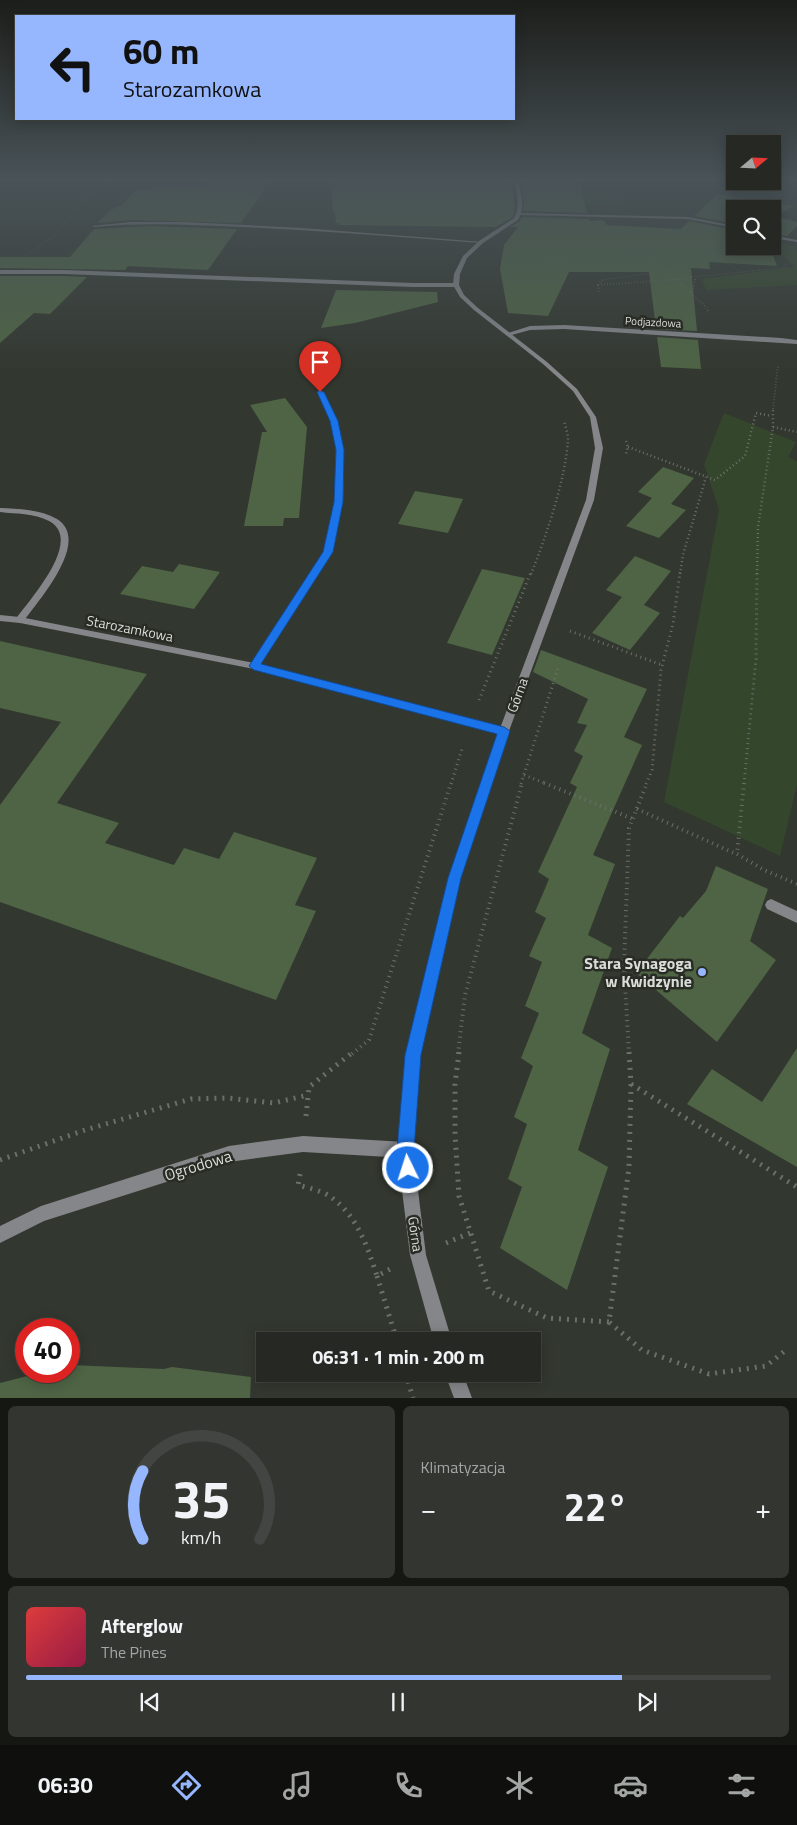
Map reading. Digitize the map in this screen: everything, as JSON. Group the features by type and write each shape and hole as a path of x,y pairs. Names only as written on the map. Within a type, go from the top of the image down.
{"street":[{"path":"0,272 64,272 456,285 456,274 465,257 479,244"},
{"name":"Górna","path":"440,1332 418,1255 406,1150 413,1055 454,878 504,731 590,500 599,448 598,434 593,417 575,390 545,363 462,296 456,285"},
{"name":"Podjazdowa","path":"508,334 530,328 564,327 797,342"},
{"path":"254,666 328,552 339,502 340,450 334,421 320,392"},
{"path":"0,510 33,512 55,521 62,528 64,551 20,620"},
{"name":"Starozamkowa","path":"0,618 20,620 254,666 504,731"},
{"path":"771,905 797,916"},
{"name":"Ogrodowa","path":"0,1235 42,1214 230,1154 303,1144 406,1150"},
{"path":"457,1382 463,1398"}],"path":[{"path":"0,272 23,259 43,244"},
{"path":"546,260 562,260 562,244"},
{"path":"635,244 636,248 676,279 706,307 710,314 711,335"},
{"path":"699,244 743,273"},
{"path":"598,285 695,278 787,267 782,260"},
{"path":"598,285 603,280 653,273 652,262"},
{"path":"690,292 693,292 695,278"},
{"path":"598,285 599,292"},
{"path":"737,854 756,659 758,527 773,427 772,416 781,340"},
{"path":"628,447 715,480 745,456 756,413 772,416"},
{"path":"773,427 797,432"},
{"path":"706,477 683,554 673,624 662,666 652,770 629,828 624,966 631,1084 629,1167 610,1322 642,1350 709,1374 766,1366 786,1350"},
{"path":"570,631 662,666"},
{"path":"524,775 633,819"},
{"path":"637,809 737,854 764,870 797,884"},
{"path":"631,1084 797,1187"},
{"path":"0,1160 85,1130 190,1100 227,1098 274,1103 308,1095"},
{"path":"377,1276 393,1332"},
{"path":"408,1382 413,1398"}],"green space":[{"path":"781,244 797,247 795,250 797,251 797,285 706,290 702,279 795,267 781,254"},
{"path":"724,413 796,442 788,457 797,461 797,785 780,856 664,802 719,510 704,464"}],"building":[{"path":"81,244 226,244 208,270 128,266 125,270 0,268 0,257 70,257"},
{"path":"505,244 726,244 726,255 773,255 777,266 709,262 710,269 691,268 697,331 656,329 649,272 569,272 548,316 508,313 500,269"},
{"path":"0,276 87,277 50,314 34,313 0,343"},
{"path":"336,290 437,292 438,302 355,323 321,328"},
{"path":"657,337 698,340 701,369 661,367"},
{"path":"285,398 307,427 299,518 284,518 283,526 244,526 262,432 267,432 250,405"},
{"path":"663,467 694,478 671,504 686,510 659,538 626,526 652,498 638,492"},
{"path":"415,491 463,499 448,533 398,524"},
{"path":"635,556 671,571 644,605 660,613 630,650 592,633 622,597 606,590"},
{"path":"179,564 220,572 194,609 120,594 142,566 173,572"},
{"path":"482,569 525,578 492,655 447,643"},
{"path":"0,641 147,674 57,803 119,823 105,843 174,865 184,848 219,859 234,832 317,858 295,905 316,911 276,1000 0,902 0,805 61,722 0,708"},
{"path":"541,650 647,689 624,737 642,745 593,855 615,864 588,935 612,948 582,1033 610,1049 578,1150 608,1167 567,1290 500,1248 522,1187 508,1179 527,1124 514,1117 533,1066 521,1058 539,1013 525,1006 542,962 529,956 546,918 535,912 549,879 538,872 577,787 570,783 583,756 574,751 587,725 577,723 588,699 533,672"},
{"path":"716,866 768,889 750,941 776,960 717,1042 636,973 680,916 683,918 706,891"},
{"path":"797,1048 797,1167 687,1104 712,1069 762,1102"},
{"path":"80,1365 164,1369 172,1367 251,1377 250,1398 0,1398 0,1383 15,1379 15,1383 80,1383"}],"place":[{"name":"Stara Synagoga w Kwidzynie","path":"702,972"}],"route":[{"path":"320,392 334,421 340,450 339,502 328,552 254,666 504,731 454,878 413,1055 406,1150 408,1168"}]}
